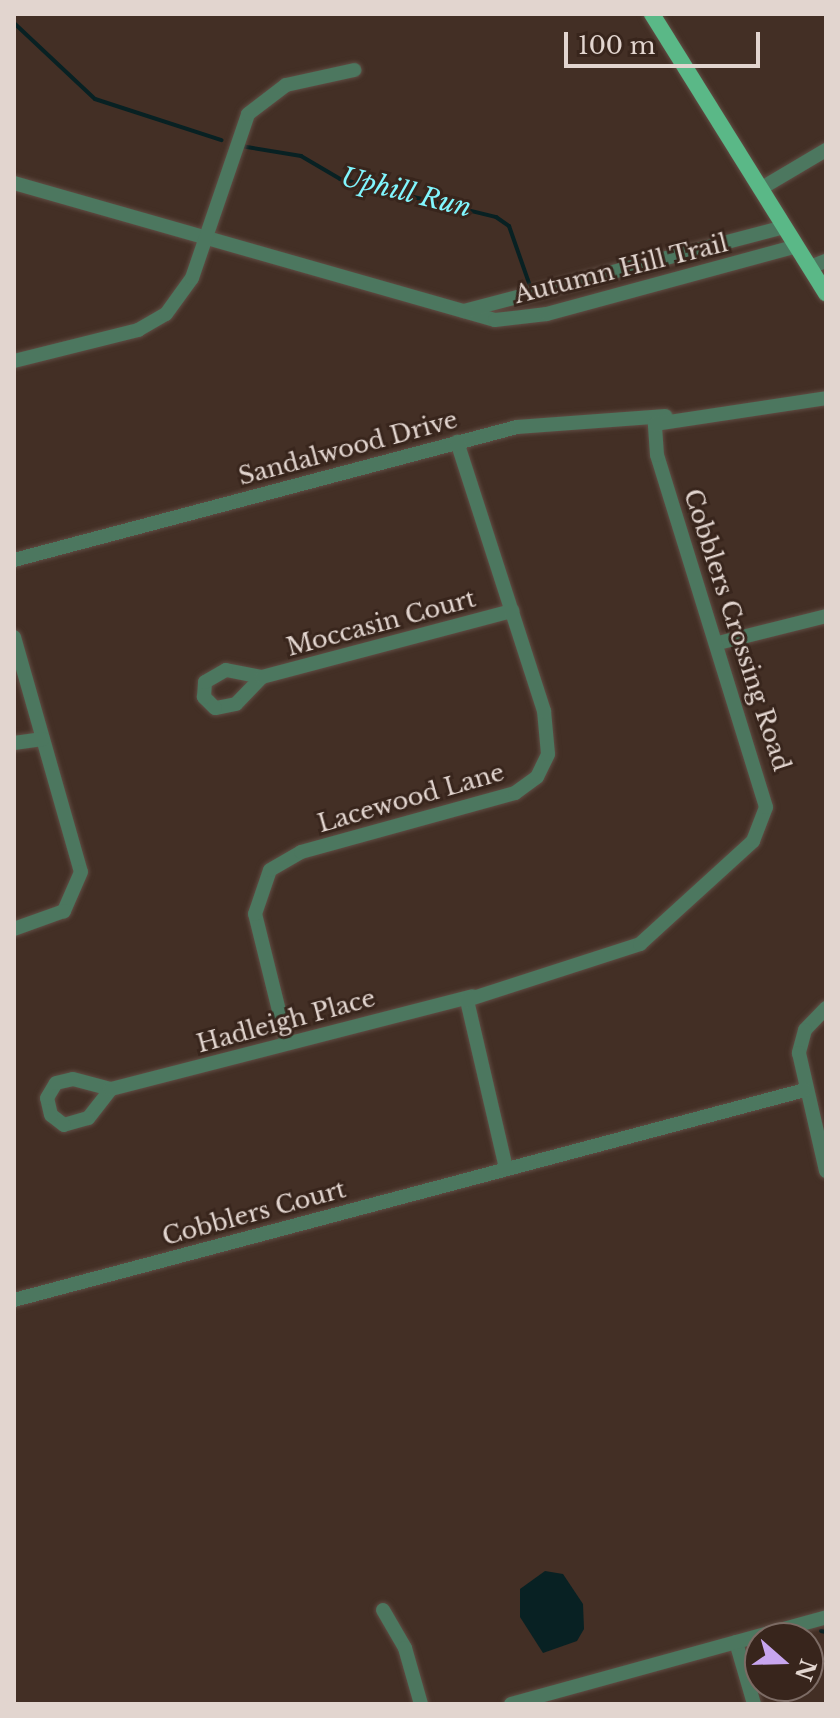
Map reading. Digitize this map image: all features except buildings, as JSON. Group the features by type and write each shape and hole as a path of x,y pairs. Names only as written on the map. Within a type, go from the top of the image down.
{"main road":[{"path":"652,14 826,293"}],"street":[{"path":"14,361 153,323 186,291 248,114 286,85 354,70"},
{"path":"760,189 826,150"},
{"name":"Autumn Hill Trail","path":"14,183 455,312 495,320 547,314 797,246"},
{"name":"Autumn Hill Trail","path":"455,312 784,227"},
{"path":"810,267 826,261"},
{"name":"Cobblers Crossing Road","path":"472,996 629,950 753,841 765,795 653,435 660,420 826,398"},
{"name":"Sandalwood Drive","path":"14,560 532,424 698,415"},
{"name":"Lacewood Lane","path":"287,1043 255,914 270,870 301,852 515,793 543,766 544,711 457,442"},
{"name":"Moccasin Court","path":"262,677 512,611"},
{"path":"718,643 826,616"},
{"path":"14,637 79,883 64,911 14,929"},
{"path":"14,743 43,739"},
{"path":"472,996 466,1012 506,1168 805,1090"},
{"name":"Hadleigh Place","path":"111,1089 472,996"},
{"path":"826,1008 801,1041 805,1090 826,1171"},
{"name":"Cobblers Court","path":"14,1300 506,1168"},
{"path":"383,1610 405,1648 421,1704"},
{"path":"511,1704 826,1617"},
{"path":"736,1642 754,1704"}],"water":[{"path":"545,1571 563,1574 583,1604 584,1629 577,1641 543,1653 520,1617 520,1589"}],"waterway":[{"name":"Uphill Run","path":"14,23 95,99 221,140"},
{"name":"Uphill Run","path":"241,146 301,156 340,179 496,217 509,226 530,286"}]}
